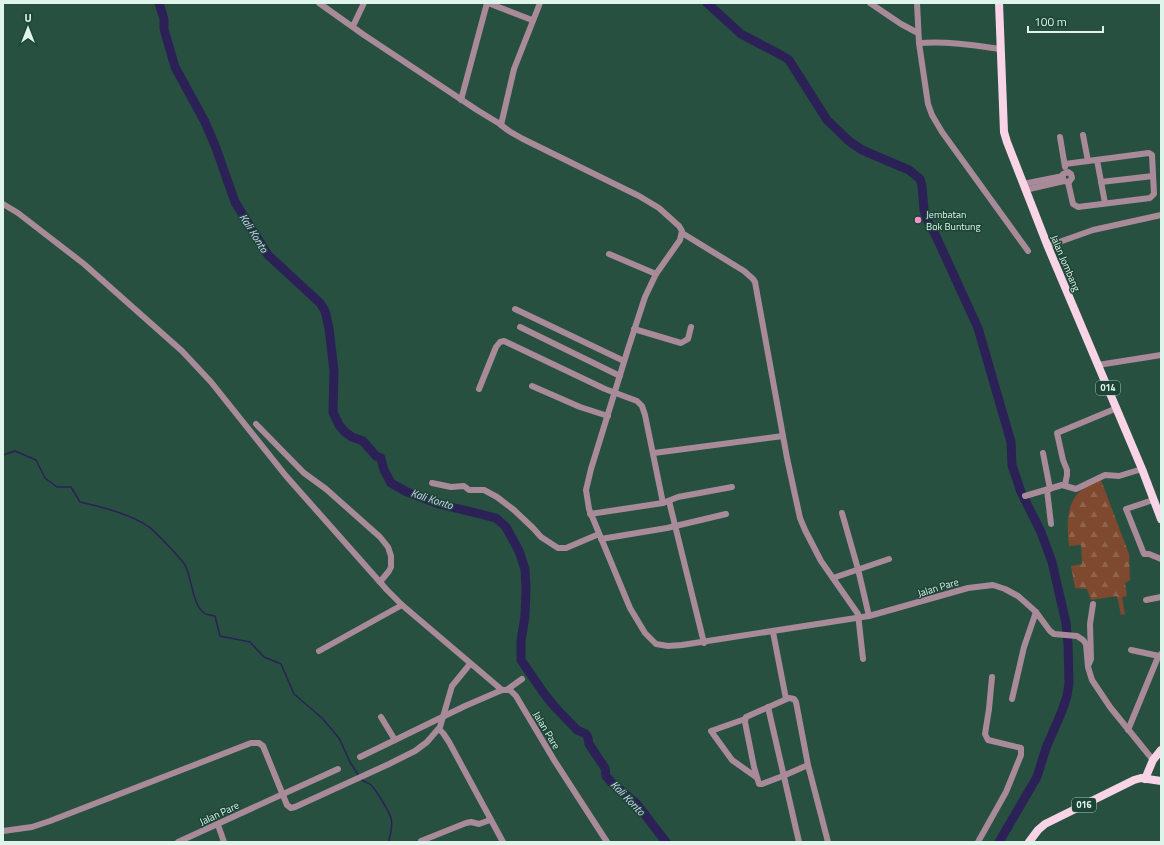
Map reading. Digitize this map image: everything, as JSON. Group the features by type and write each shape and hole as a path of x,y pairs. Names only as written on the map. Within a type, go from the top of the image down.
{"main road":[{"name":"Jalan Jombang","path":"999,3 1004,132 1010,154 1117,408 1161,519"},
{"path":"1161,750 1153,760 1146,779 1161,781"},
{"name":"016","path":"1029,842 1038,830 1057,817 1134,780 1146,779"}],"street":[{"path":"319,3 461,100 500,124 503,128 639,196 652,204 679,226 682,233 744,271 752,278 795,499 804,530 821,561 855,608 859,618 863,659"},
{"path":"353,26 364,3"},
{"path":"461,100 488,3 532,20"},
{"path":"500,124 514,69 532,20 540,3"},
{"path":"870,3 901,24 918,33"},
{"path":"917,3 918,33 925,91 932,115 946,137 1028,251"},
{"path":"920,42 961,43 1000,49"},
{"path":"1083,135 1088,161"},
{"path":"1060,137 1065,164 1065,178 1073,204 1076,206 1151,197 1154,194 1152,155 1150,153 1065,164"},
{"path":"1097,160 1105,203"},
{"path":"1101,182 1154,176"},
{"path":"1024,187 1065,178"},
{"name":"Jalan Pare","path":"3,204 18,213 84,264 182,351 211,382 286,476 402,605 470,664 505,690 512,692 516,696 554,760 607,842"},
{"path":"1048,246 1094,230 1161,215"},
{"name":"Jalan Pare","path":"682,233 678,244 656,274 645,297 587,484 586,496 590,514 630,608 651,640 660,646 682,645 773,632 869,616 968,588 989,585 1005,589 1018,596 1036,612 1050,631 1057,635 1077,636 1082,638 1086,644 1088,667 1097,690 1153,760"},
{"path":"609,254 656,274"},
{"path":"515,309 624,361"},
{"path":"531,332 537,319"},
{"path":"520,327 620,376"},
{"path":"634,329 681,343 688,339 691,327"},
{"path":"479,389 496,348 500,342 504,341 631,399 642,406 666,502 675,525 704,643"},
{"path":"1098,365 1161,355"},
{"path":"532,386 580,407 608,416"},
{"path":"1065,485 1067,470 1060,449 1057,433 1117,408"},
{"path":"256,424 304,473 326,489 380,537 388,547 391,556 391,567 380,582"},
{"path":"654,453 783,436"},
{"path":"1043,453 1051,524"},
{"path":"1026,496 1065,485 1076,489 1105,475 1120,476 1142,469"},
{"path":"432,483 451,488 464,486 473,491 488,491 514,510 534,528 541,537 558,548 566,548 600,536 675,525 726,514"},
{"path":"590,514 666,502 678,497 732,487"},
{"path":"1154,500 1126,509 1144,554 1149,554 1161,559"},
{"path":"842,513 858,569 869,616"},
{"path":"833,578 889,559"},
{"path":"1146,600 1161,597"},
{"path":"1088,667 1091,659 1090,624 1094,604"},
{"path":"319,651 402,605"},
{"path":"1012,699 1022,654 1036,612"},
{"path":"773,632 786,699"},
{"path":"1128,730 1160,655 1131,650"},
{"path":"3,831 32,827 44,823 251,743 256,743 263,746 282,794 288,806 293,808 366,775 421,747 438,729 444,716 452,686 470,664"},
{"path":"978,842 1006,792 1021,755 1021,748 988,740 984,734 989,709 992,677"},
{"path":"360,757 465,706 505,690 522,679"},
{"path":"756,777 732,760 711,731 745,719 747,716 786,699 792,698 796,702 808,765 828,842"},
{"path":"768,707 799,842"},
{"path":"381,717 395,740"},
{"path":"745,719 756,777 759,783 762,784 808,765"},
{"path":"438,729 443,733 503,842"},
{"name":"Jalan Pare","path":"178,842 338,769"},
{"path":"421,841 466,823 471,822 480,824 490,820"},
{"path":"218,825 224,842"}],"green space":[{"path":"1101,480 1129,554 1130,580 1125,583 1127,596 1122,597 1125,614 1121,615 1117,596 1091,600 1087,589 1075,588 1071,566 1082,564 1081,545 1069,546 1068,522 1070,507 1078,493 1084,488"}],"waterway":[{"name":"Kali Konto","path":"159,3 164,19 164,29 175,67 205,122 235,202 268,255 320,303 325,311 329,328 334,371 333,412 339,425 352,437 363,441 376,456 381,458 384,470 391,483 407,492 439,504 496,518 506,527 519,551 525,569 525,616 521,641 521,660 554,706 577,730 586,734 589,744 605,768 606,776 613,784 636,803 666,842"},
{"path":"707,3 741,34 789,60 827,120 849,141 862,150 909,170 920,179 924,210 929,224 978,328 1011,442 1012,465 1021,492 1041,532 1052,562 1066,623 1068,644 1069,683 1067,696 1062,711 1046,748 1037,777 999,842"},
{"path":"3,455 15,451 36,460 45,478 57,487 71,487 80,502 125,515 152,529 185,565 197,604 205,614 215,616 220,636 250,642 264,657 281,664 294,694 322,718 339,738 350,762 359,776"},
{"path":"361,779 370,784 390,815 392,823 389,840 390,842"}],"place":[{"name":"Jembatan Bok Buntung","path":"918,220"}]}
